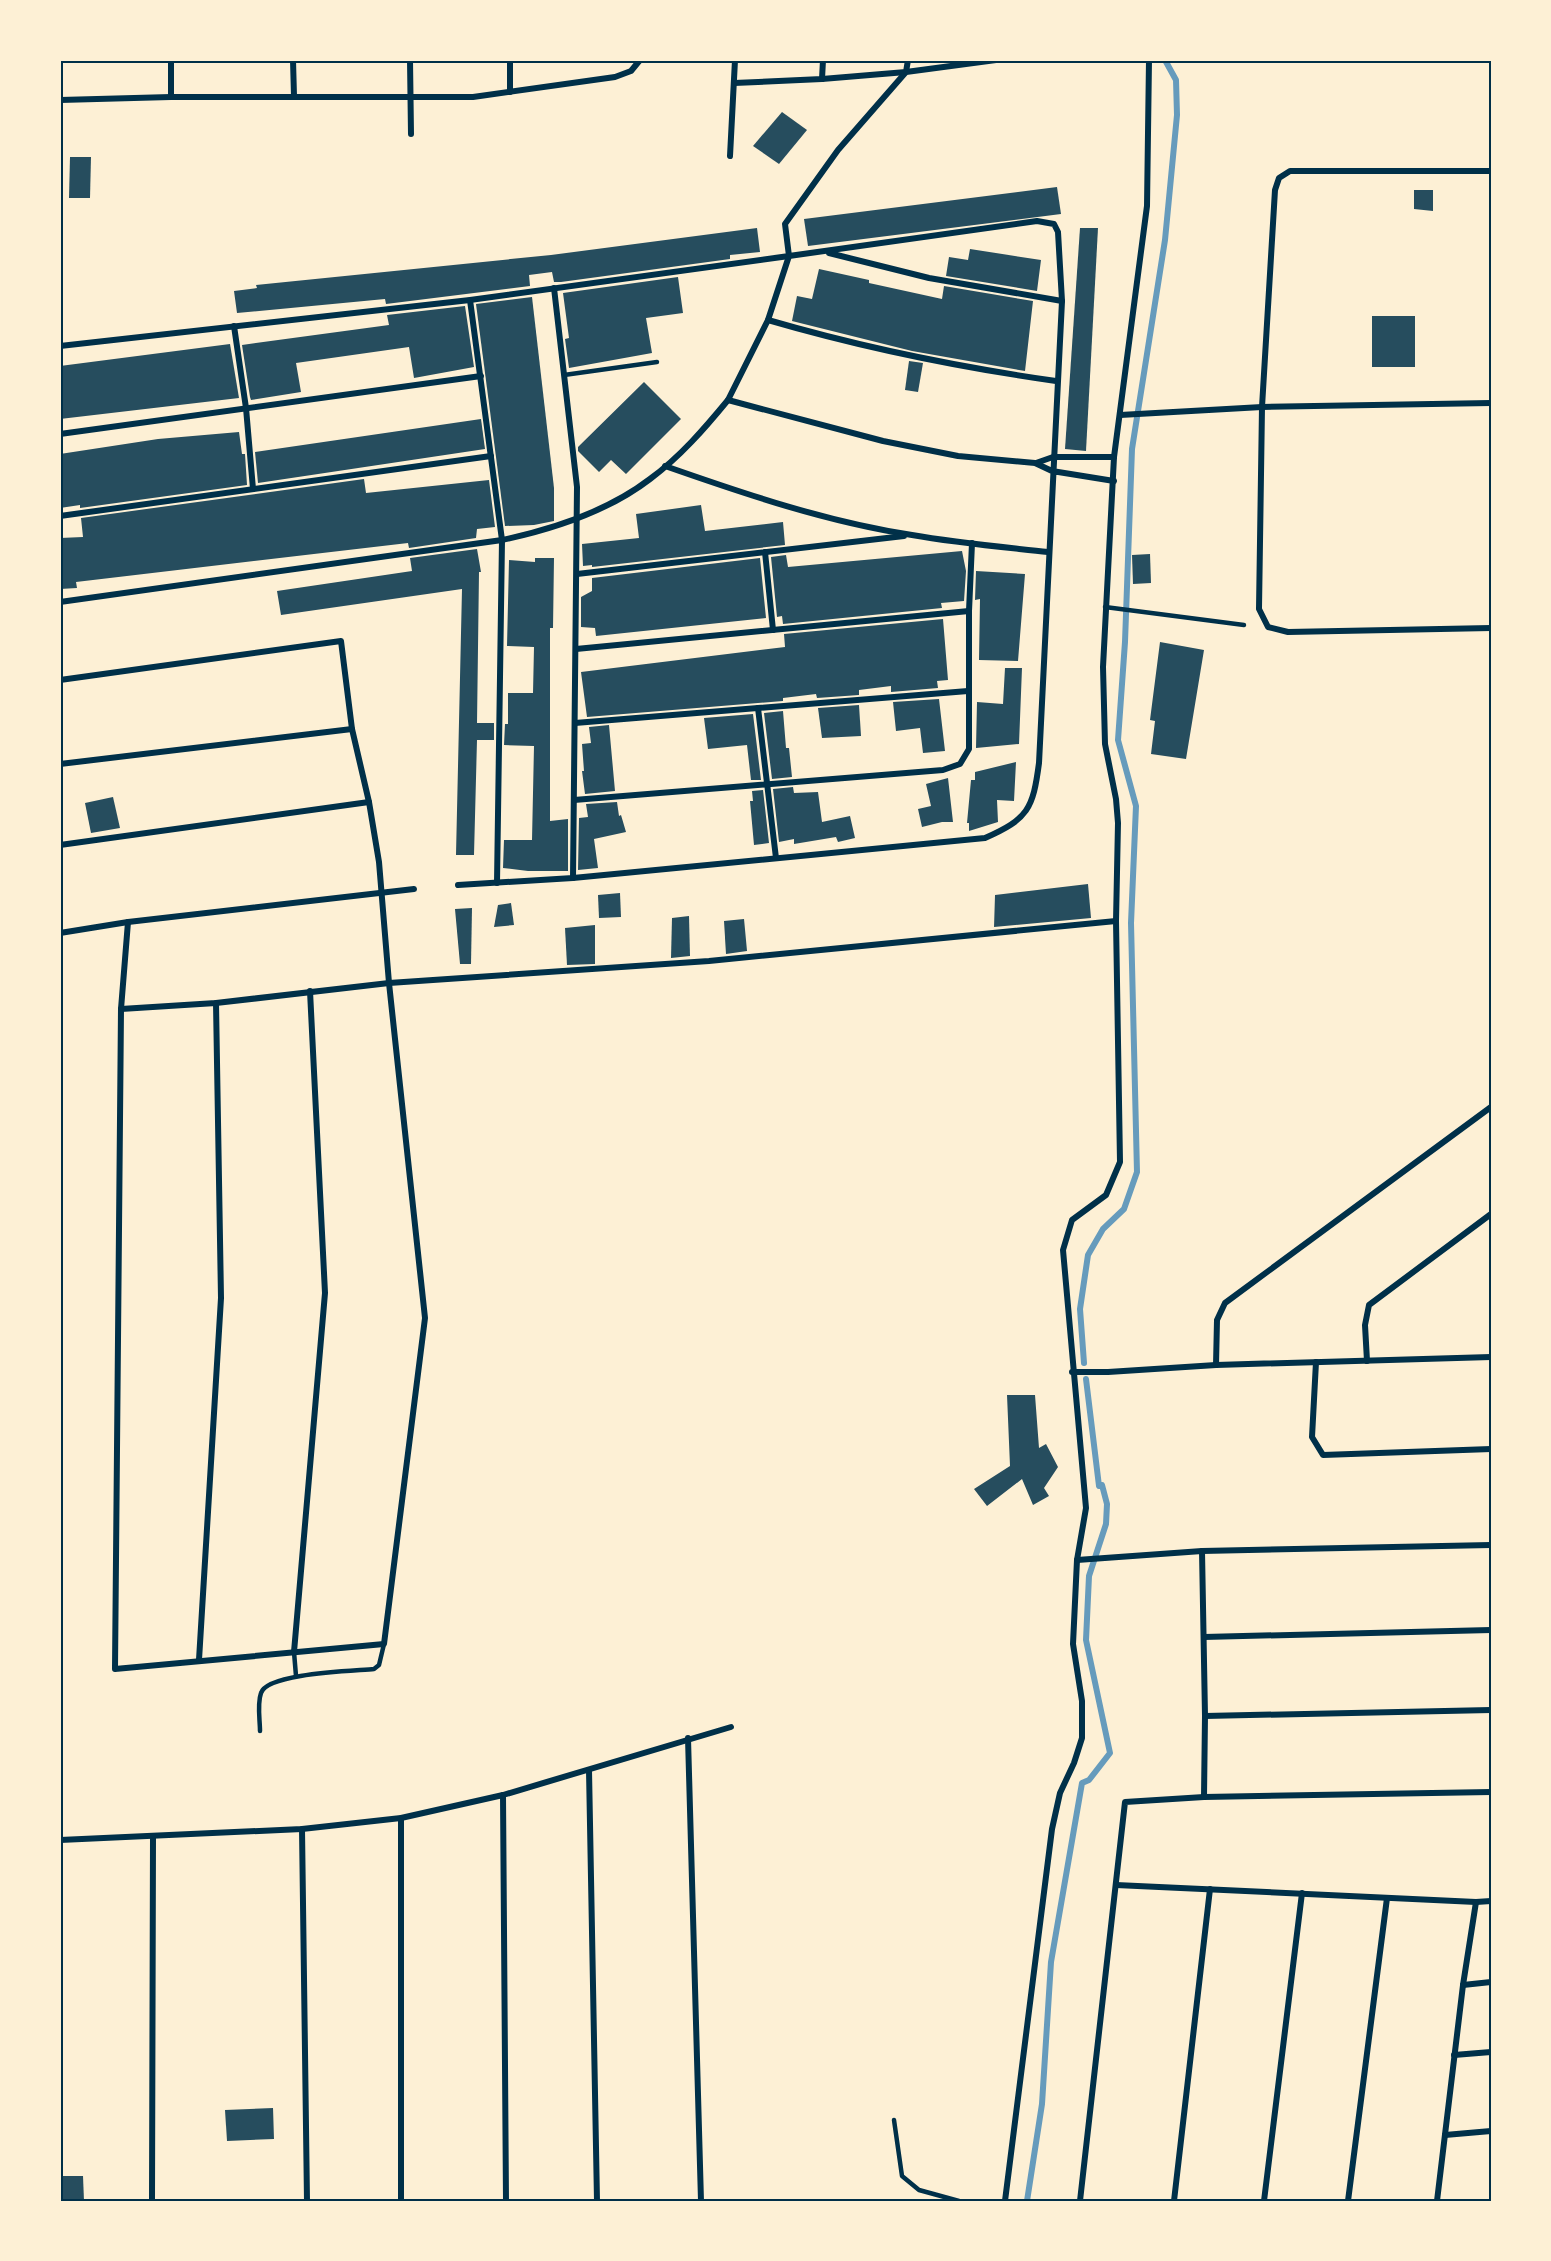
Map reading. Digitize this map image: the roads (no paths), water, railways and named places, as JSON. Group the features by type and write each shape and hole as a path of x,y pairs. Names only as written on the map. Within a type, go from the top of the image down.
{"street":[{"path":"171,60 171,97"},
{"path":"293,60 294,96"},
{"path":"410,60 411,134"},
{"path":"510,60 510,92"},
{"path":"60,100 294,96 473,97 615,77 631,71 640,60"},
{"path":"730,156 735,60"},
{"path":"822,79 823,60"},
{"path":"60,602 502,540 545,531 578,519 641,485 700,433 728,400 768,320 789,256 785,224 838,150 906,72 908,60"},
{"path":"734,83 906,72 996,60"},
{"path":"1005,2201 1052,1829 1060,1793 1074,1763 1082,1738 1082,1701 1073,1644 1077,1560 1086,1508 1072,1372 1063,1250 1072,1220 1106,1195 1120,1162 1116,921 1118,823 1116,799 1105,744 1103,667 1114,457 1147,206 1149,60"},
{"path":"1491,171 1290,171 1279,178 1275,190 1262,407 1259,609 1268,627 1288,632 1491,628"},
{"path":"60,346 470,300 1047,221 1054,224 1058,232 1062,301 1056,381 1039,763 1035,795 1027,812 1004,829 985,838 573,878 458,885"},
{"path":"826,252 929,278 1062,301"},
{"path":"554,288 578,488 573,878"},
{"path":"470,300 502,540 497,883"},
{"path":"768,320 909,357 976,370 1056,381"},
{"path":"234,326 246,408 253,489"},
{"path":"60,434 481,376"},
{"path":"728,400 883,441 958,456 1035,463 1052,471 1114,481"},
{"path":"1120,415 1262,407 1491,403"},
{"path":"60,516 491,456"},
{"path":"1035,463 1053,457 1114,457"},
{"path":"665,466 741,493 844,521 910,535 1048,552"},
{"path":"577,574 910,535"},
{"path":"574,800 943,770 960,764 969,749 969,611 972,543"},
{"path":"765,552 773,630"},
{"path":"576,649 969,611"},
{"path":"60,680 341,641 352,729 369,802 381,891 425,1318 384,1644 115,1669 121,1009 128,922"},
{"path":"575,723 968,691"},
{"path":"758,708 776,858"},
{"path":"60,764 352,729"},
{"path":"60,845 369,802"},
{"path":"60,933 128,922 414,889"},
{"path":"121,1009 216,1003 389,983 709,961 1116,921"},
{"path":"294,1652 325,1293 310,991"},
{"path":"199,1660 220,1298 216,1003"},
{"path":"1216,1365 1217,1320 1225,1303 1491,1107"},
{"path":"1367,1361 1365,1325 1369,1305 1491,1214"},
{"path":"1072,1372 1216,1365 1491,1357"},
{"path":"1316,1362 1312,1437 1323,1455 1491,1449"},
{"path":"1077,1560 1202,1551 1491,1545"},
{"path":"1202,1551 1204,1797"},
{"path":"1204,1637 1491,1630"},
{"path":"1205,1716 1491,1710"},
{"path":"60,1840 302,1828 401,1818 503,1795 731,1727"},
{"path":"688,1738 701,2201"},
{"path":"589,1770 597,2201"},
{"path":"1080,2201 1125,1802 1204,1797 1491,1792"},
{"path":"503,1795 506,2201"},
{"path":"401,1818 401,2201"},
{"path":"302,1828 307,2201"},
{"path":"152,2201 153,1837"},
{"path":"1116,1886 1491,1901"},
{"path":"1174,2201 1210,1889"},
{"path":"1264,2201 1302,1893"},
{"path":"1348,2201 1387,1898"},
{"path":"1437,2201 1463,1985 1476,1902"},
{"path":"1463,1985 1491,1982"},
{"path":"1455,2055 1491,2052"},
{"path":"1445,2135 1491,2131"}],"lane":[{"path":"564,375 657,362"},
{"path":"1105,607 1244,625"},
{"path":"260,1731 261,1693 267,1685 296,1677 374,1669 379,1665 384,1644"},
{"path":"294,1652 296,1677"},
{"path":"894,2120 902,2176 918,2190 959,2201"}],"waterway":[{"path":"1084,1363 1080,1309 1088,1255 1103,1229 1124,1209 1137,1172 1131,923 1136,806 1118,740 1125,642 1132,449 1165,240 1177,115 1176,80 1165,60"},
{"path":"1027,2201 1042,2104 1051,1962 1082,1783 1089,1780 1110,1753 1086,1640 1089,1576 1106,1524 1107,1504 1102,1485 1099,1486 1086,1379"}]}
